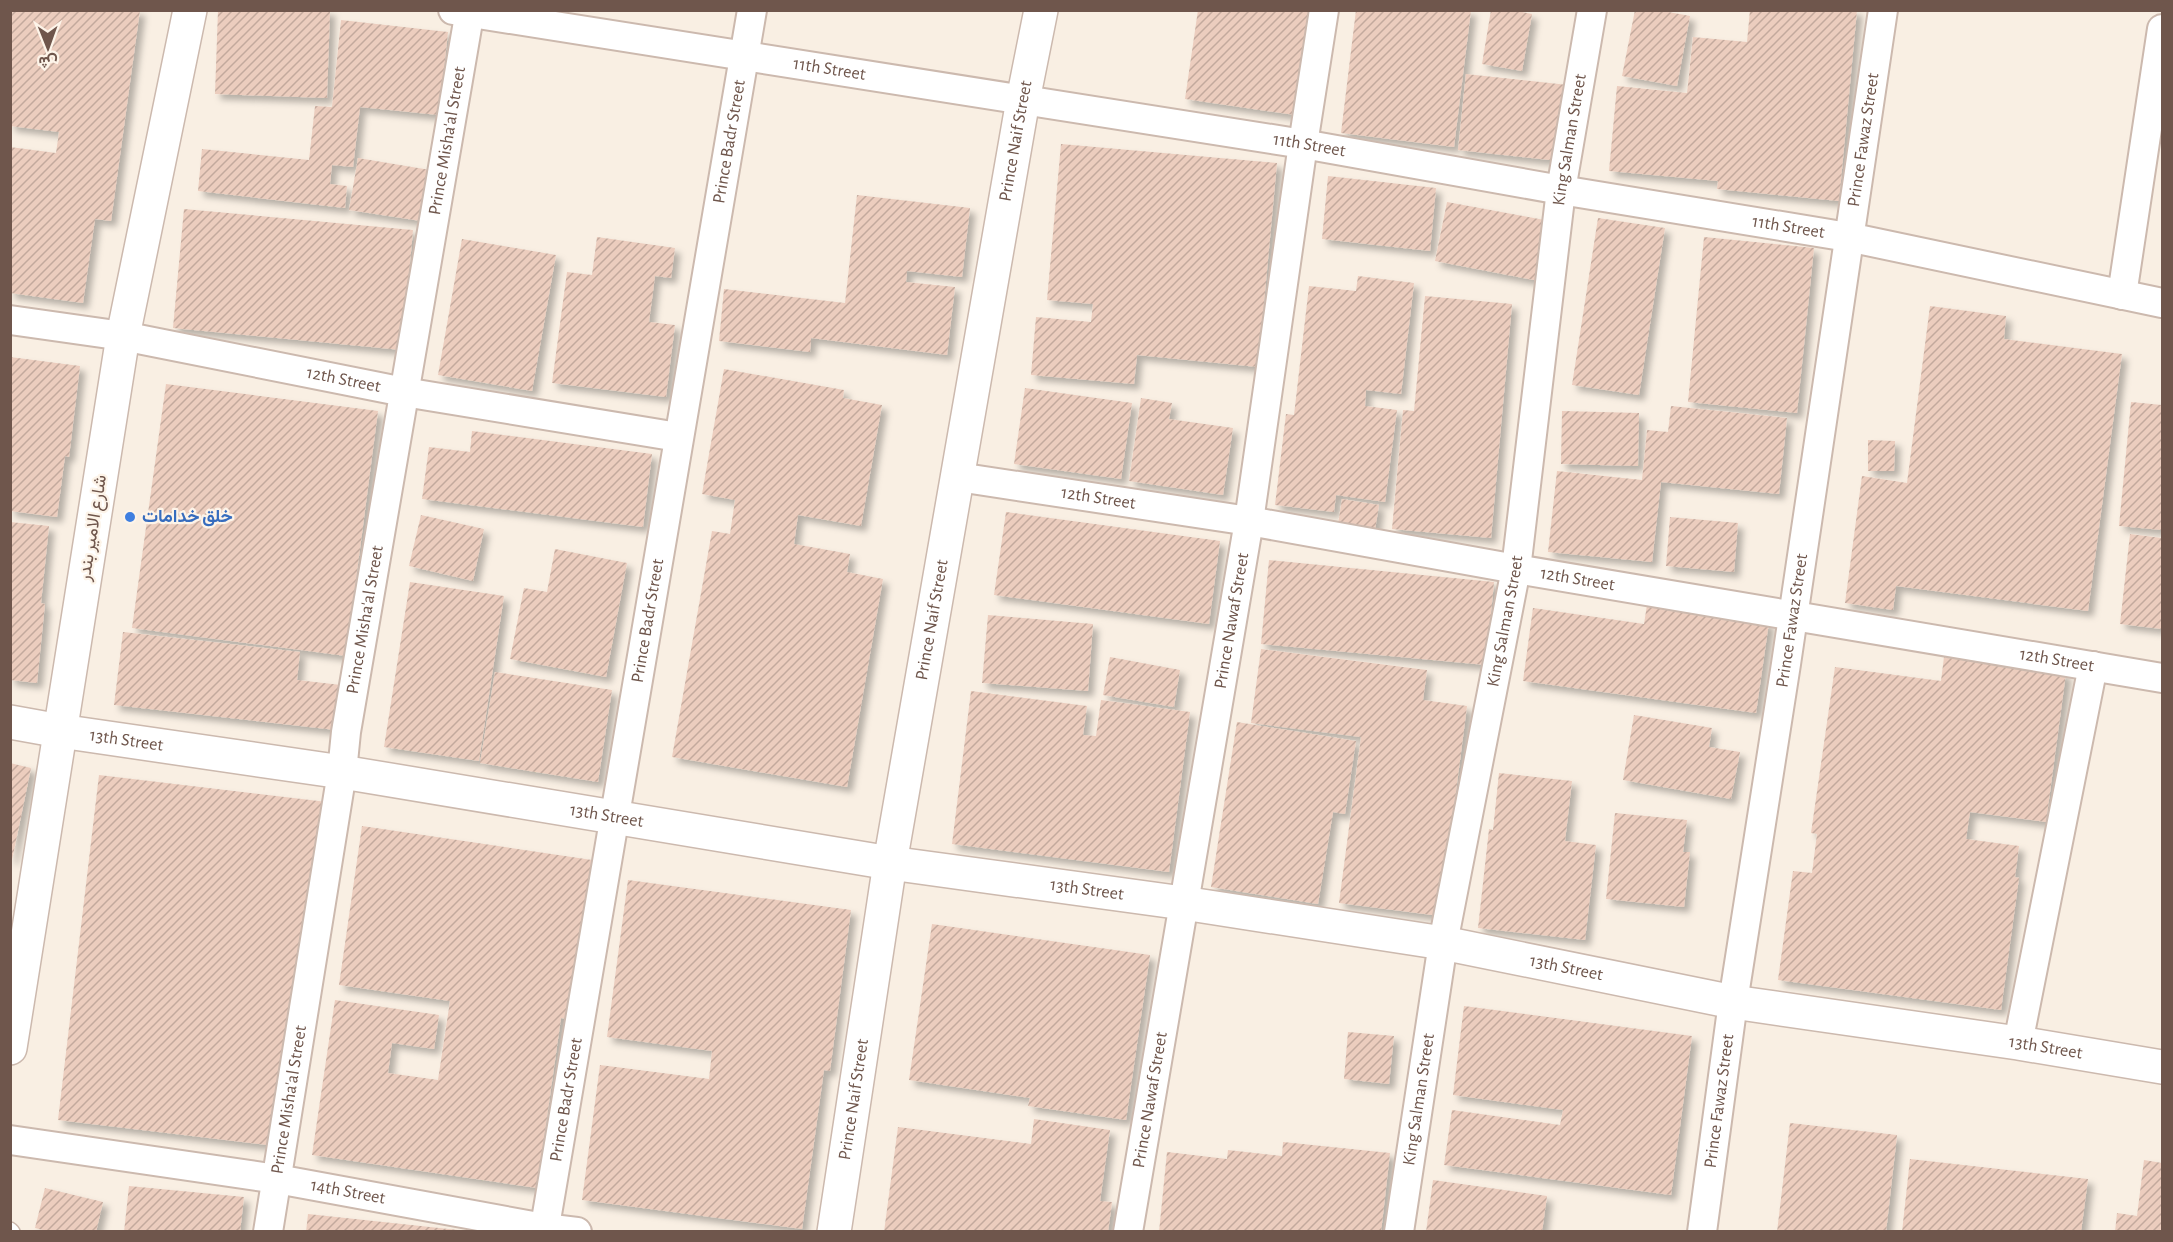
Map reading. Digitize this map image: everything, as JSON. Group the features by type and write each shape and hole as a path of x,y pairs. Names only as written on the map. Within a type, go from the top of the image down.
{"street":[{"name":"شارع الامير بندر","path":"10,1048 123,336 190,10"},
{"name":"Prince Badr Street","path":"544,1230 678,437 746,57 752,10"},
{"name":"Prince Naif Street","path":"834,1232 891,863 1023,100 1041,10"},
{"name":"Prince Nawaf Street","path":"1128,1232 1249,521 1324,10"},
{"name":"King Salman Street","path":"1399,1232 1443,943 1516,569 1561,190 1592,10"},
{"name":"Prince Fawaz Street","path":"1702,1232 1733,1002 1883,10"},
{"name":"11th Street","path":"464,11 1303,144 1561,190 1848,237 2163,303"},
{"name":"Prince Misha'al Street","path":"268,1232 342,772 346,732 404,392 464,11"},
{"path":"2122,295 2163,29"},
{"name":"12th Street","path":"10,320 123,336 404,392 678,437"},
{"name":"12th Street","path":"958,477 1249,521 1516,569 2163,678"},
{"path":"2018,1043 2093,666"},
{"name":"13th Street","path":"10,722 342,772 891,863 1183,903 1443,943 1733,1002 2018,1043 2163,1067"},
{"name":"14th Street","path":"10,1140 277,1179 544,1230 576,1232"}],"building":[{"path":"10,10 140,10 111,221 95,219 83,303 10,293 10,147 56,153 59,132 10,126"},
{"path":"218,10 330,10 327,98 215,94"},
{"path":"1198,10 1310,10 1295,115 1185,99"},
{"path":"1356,10 1471,10 1454,147 1341,133"},
{"path":"1491,10 1512,10 1532,14 1522,71 1482,64"},
{"path":"1635,10 1658,10 1690,16 1677,86 1622,76"},
{"path":"1750,10 1857,10 1839,201 1717,189 1718,181 1609,171 1617,86 1687,93 1693,37 1747,42"},
{"path":"341,20 448,32 439,115 360,107 353,167 332,165 330,184 347,186 345,208 198,191 202,149 309,160 315,106 332,107"},
{"path":"1466,74 1568,85 1559,161 1458,150"},
{"path":"1061,144 1277,163 1258,367 1137,355 1134,384 1031,375 1036,317 1091,322 1093,304 1047,300"},
{"path":"358,158 430,170 421,221 349,210"},
{"path":"1328,176 1436,188 1430,251 1322,239"},
{"path":"857,195 970,208 962,277 907,271 906,282 955,287 947,355 811,338 810,352 719,341 724,289 845,303"},
{"path":"1447,202 1550,221 1539,281 1435,261"},
{"path":"184,209 413,230 402,350 173,328"},
{"path":"1598,218 1665,228 1639,395 1572,385"},
{"path":"597,237 675,248 671,278 655,276 649,322 675,325 666,397 552,383 567,272 592,275"},
{"path":"1704,237 1814,248 1797,413 1688,402"},
{"path":"462,239 556,255 532,391 438,375"},
{"path":"1358,276 1414,283 1401,394 1366,390 1365,406 1397,410 1385,502 1336,495 1334,512 1275,505 1286,414 1294,415 1309,286 1356,291"},
{"path":"1425,296 1512,304 1491,538 1392,529 1403,410 1414,411"},
{"path":"1930,306 2006,316 2004,339 2122,354 2088,611 1896,586 1893,610 1845,603 1862,476 1907,483"},
{"path":"10,357 80,366 69,457 65,456 57,517 10,511"},
{"path":"724,369 844,390 843,398 882,405 861,526 798,515 794,544 850,554 847,572 883,579 847,787 672,757 712,531 730,534 735,500 702,494"},
{"path":"166,384 378,411 346,656 132,628"},
{"path":"1025,388 1132,403 1121,479 1014,464"},
{"path":"1141,398 1172,403 1169,419 1233,428 1223,495 1129,481"},
{"path":"2131,402 2162,405 2162,530 2119,526"},
{"path":"1671,406 1787,418 1779,494 1661,482 1652,562 1548,552 1557,471 1642,480 1647,430 1668,432"},
{"path":"1562,411 1639,413 1638,466 1561,464"},
{"path":"472,431 652,454 643,527 422,499 429,447 470,452"},
{"path":"1868,440 1895,441 1894,471 1868,471"},
{"path":"1342,499 1379,505 1375,530 1338,524"},
{"path":"1006,512 1220,541 1209,624 994,595"},
{"path":"421,515 484,529 473,581 409,566"},
{"path":"1670,517 1738,523 1734,572 1666,566"},
{"path":"10,522 49,526 41,603 45,604 37,683 10,680"},
{"path":"2130,534 2162,538 2162,629 2120,624"},
{"path":"555,549 627,563 606,677 510,659 524,588 547,592"},
{"path":"1269,560 1494,582 1486,665 1261,644"},
{"path":"410,582 504,596 479,761 384,747"},
{"path":"1647,605 1769,622 1756,713 1523,681 1533,608 1644,624"},
{"path":"988,615 1093,624 1088,691 982,683"},
{"path":"123,632 300,652 297,680 341,685 336,730 114,705"},
{"path":"1261,649 1427,670 1423,700 1467,706 1440,916 1339,903 1361,737 1251,723"},
{"path":"1110,657 1180,670 1174,707 1103,695"},
{"path":"1944,657 2066,673 2046,822 1970,812 1966,839 2019,846 2015,877 2019,878 2001,1010 1778,980 1793,871 1812,873 1817,834 1811,833 1835,667 1941,681"},
{"path":"495,672 612,690 598,782 480,763"},
{"path":"971,691 1087,706 1083,735 1096,736 1101,700 1190,712 1169,872 952,844"},
{"path":"1634,715 1712,728 1709,747 1740,752 1731,799 1623,780"},
{"path":"1237,722 1356,741 1345,814 1333,812 1318,904 1211,887"},
{"path":"10,763 31,768 12,860 10,860"},
{"path":"1499,773 1572,781 1565,841 1596,845 1585,940 1478,928 1489,829 1493,830"},
{"path":"99,775 327,802 276,1146 58,1120"},
{"path":"1615,813 1687,820 1683,852 1690,852 1684,907 1606,899"},
{"path":"362,826 592,860 569,1019 561,1018 537,1188 312,1155 335,1000 439,1015 434,1049 392,1043 388,1073 438,1080 450,1001 339,985"},
{"path":"628,880 851,910 830,1071 824,1070 802,1229 582,1200 600,1065 709,1079 712,1051 607,1037"},
{"path":"932,924 1150,955 1126,1120 1028,1106 1030,1098 909,1080"},
{"path":"1464,1006 1692,1036 1671,1195 1444,1165 1452,1110 1560,1125 1563,1110 1453,1095"},
{"path":"1348,1032 1394,1036 1389,1084 1344,1079"},
{"path":"1034,1119 1110,1130 1100,1201 1112,1202 1108,1232 884,1232 898,1127 1031,1144"},
{"path":"1790,1123 1897,1135 1886,1232 1777,1232"},
{"path":"1283,1142 1390,1153 1381,1232 1159,1232 1167,1152 1227,1159 1228,1150 1282,1156"},
{"path":"1910,1159 2088,1179 2081,1232 1902,1232"},
{"path":"2144,1160 2162,1163 2162,1232 2115,1232 2117,1213 2137,1216"},
{"path":"1433,1180 1547,1196 1542,1232 1426,1232"},
{"path":"129,1186 244,1197 240,1232 124,1232"},
{"path":"45,1188 103,1202 96,1232 51,1232 35,1228"},
{"path":"308,1214 458,1230 458,1232 306,1232"}],"place":[{"name":"خلق خدامات","path":"130,517"}]}
